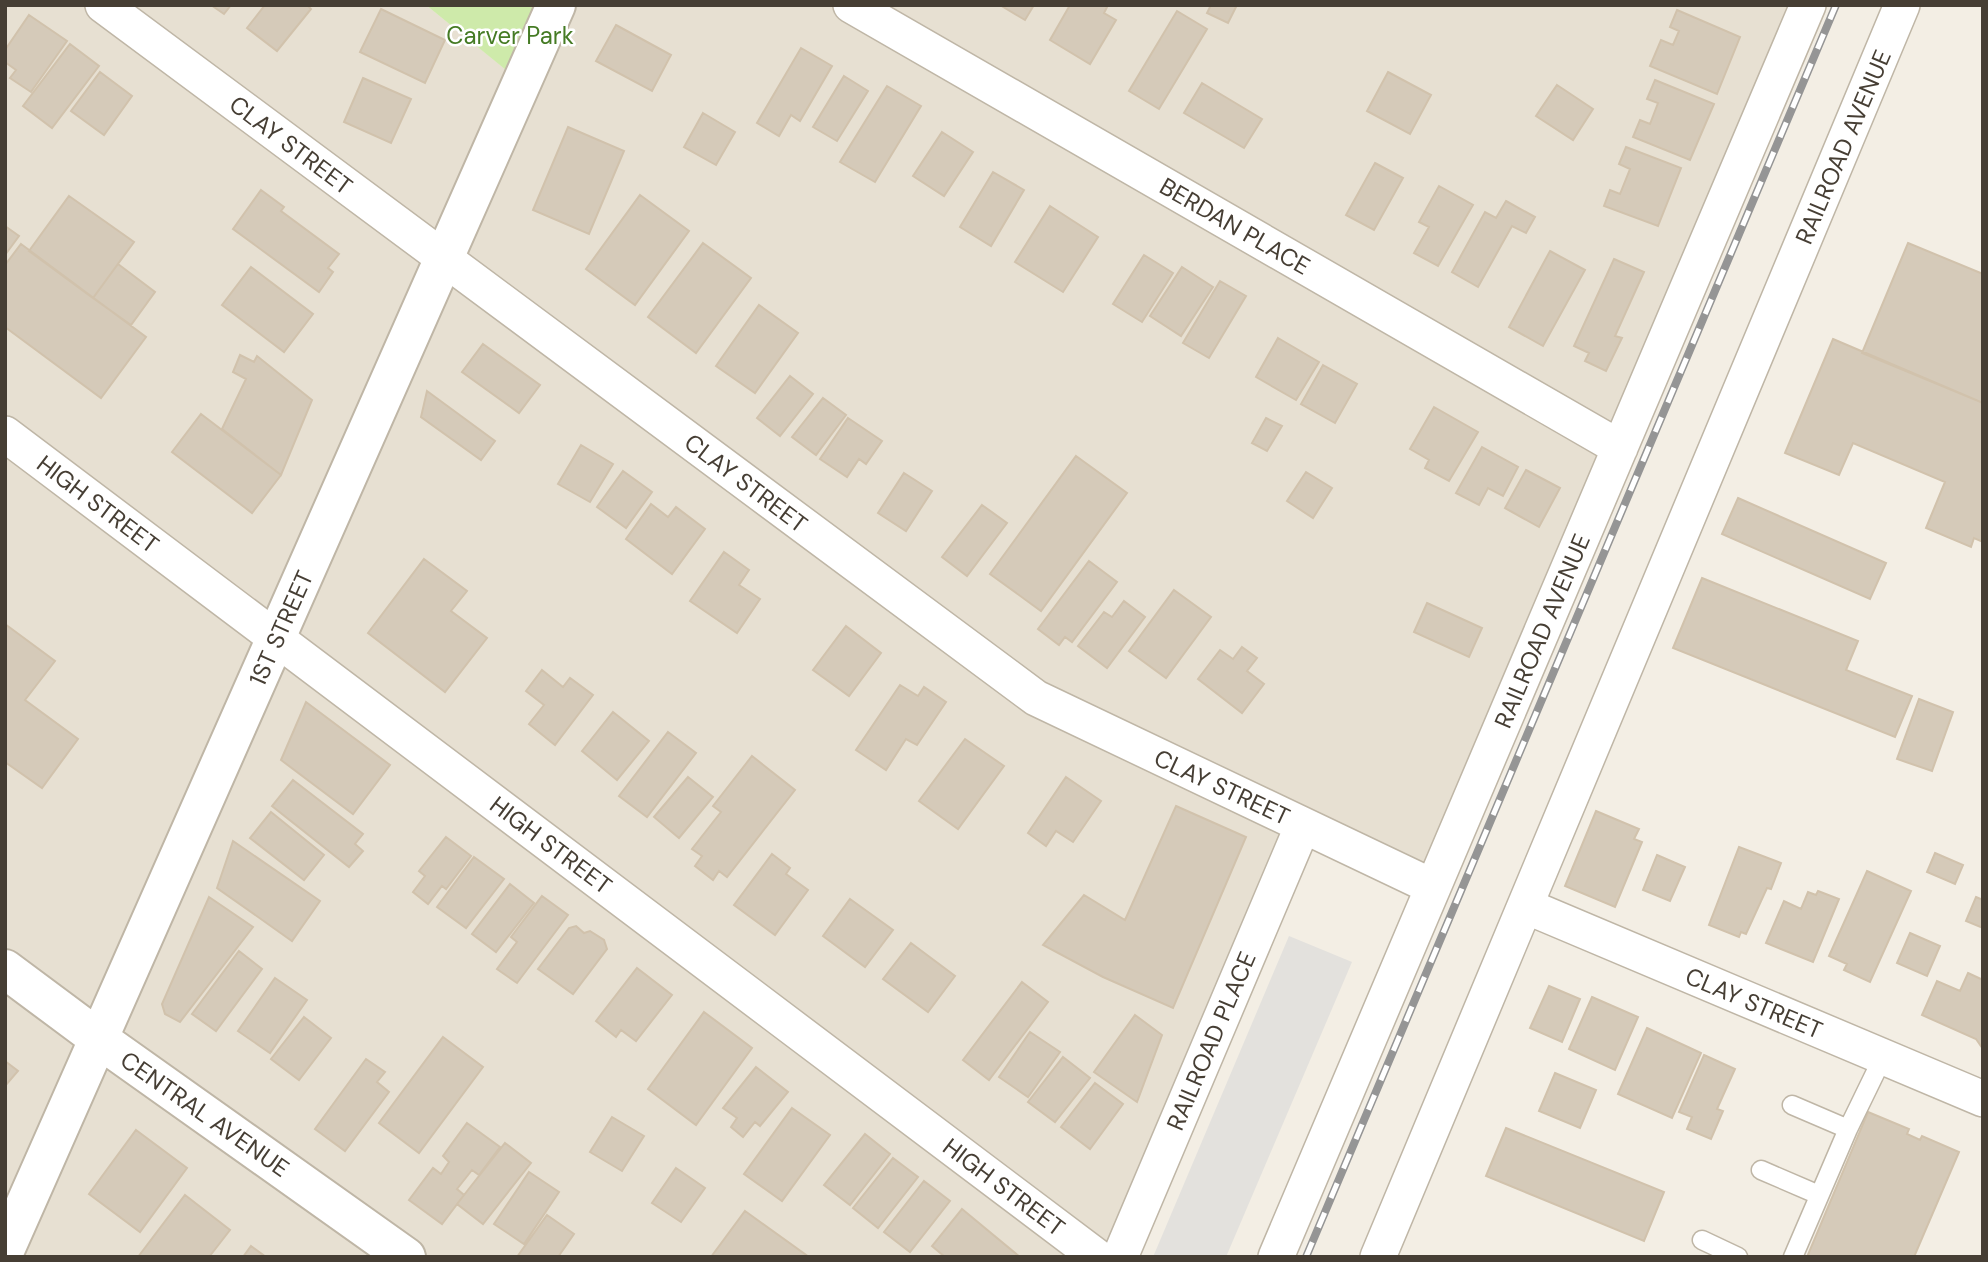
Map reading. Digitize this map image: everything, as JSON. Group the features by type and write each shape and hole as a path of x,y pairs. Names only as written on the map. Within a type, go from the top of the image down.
{"street":[{"name":"CLAY STREET","path":"103,5 1036,698 1433,887"},
{"name":"1ST STREET","path":"8,1234 99,1039 556,5"},
{"name":"BERDAN PLACE","path":"851,5 1620,448"},
{"name":"RAILROAD AVENUE","path":"1276,1257 1808,5"},
{"name":"RAILROAD AVENUE","path":"1378,1257 1902,5"},
{"name":"HIGH STREET","path":"5,434 1097,1257"},
{"name":"RAILROAD PLACE","path":"1120,1257 1303,825"},
{"name":"CLAY STREET","path":"1526,906 1983,1099"},
{"name":"CENTRAL AVENUE","path":"5,969 406,1257"}],"lane":[{"path":"1793,1257 1848,1129 1883,1057"},
{"path":"1792,1105 1848,1129"},
{"path":"1761,1170 1819,1195"},
{"path":"1702,1240 1738,1257"}],"shaded area":[{"path":"5,5 103,5 126,22 138,5 426,5 521,82 556,5 1808,5 1433,887 1304,825 1120,1257 5,1257"},
{"path":"1289,936 1352,962 1226,1257 1153,1257"}],"green space":[{"name":"Carver Park","path":"426,5 559,5 522,83"}],"building":[{"path":"211,5 231,5 224,14"},
{"path":"265,5 307,5 311,9 277,51 247,28"},
{"path":"1000,5 1034,5 1025,20"},
{"path":"1070,5 1104,5 1107,7 1104,13 1116,20 1090,64 1050,40"},
{"path":"1211,5 1237,5 1228,23 1207,13"},
{"path":"381,9 445,40 425,83 360,52"},
{"path":"1677,10 1740,37 1717,94 1650,66 1661,40 1673,45 1679,31 1670,27"},
{"path":"1177,11 1207,29 1159,109 1129,91"},
{"path":"29,15 67,41 31,92 10,78 16,70 5,62 5,50"},
{"path":"616,25 671,55 652,91 596,61"},
{"path":"70,44 99,66 52,128 23,106"},
{"path":"801,48 832,66 800,121 791,115 779,136 757,123"},
{"path":"100,72 132,96 104,135 71,111"},
{"path":"1388,72 1431,95 1410,134 1367,111"},
{"path":"844,76 868,91 837,141 813,127"},
{"path":"363,78 411,99 391,143 344,122"},
{"path":"1655,80 1714,104 1690,160 1633,137 1640,120 1650,124 1658,103 1647,99"},
{"path":"1202,83 1262,119 1244,148 1184,113"},
{"path":"1557,85 1593,109 1573,140 1536,116"},
{"path":"887,86 921,106 875,182 840,162"},
{"path":"703,113 735,132 716,165 684,147"},
{"path":"568,127 624,151 589,234 533,210"},
{"path":"942,132 973,152 944,196 913,176"},
{"path":"1626,147 1681,168 1658,226 1604,206 1610,190 1620,194 1630,169 1619,164"},
{"path":"1375,163 1403,178 1374,230 1346,215"},
{"path":"993,172 1024,190 991,246 960,227"},
{"path":"1439,186 1473,205 1438,266 1414,253 1429,227 1419,222"},
{"path":"261,190 284,207 281,211 339,254 328,268 333,272 319,292 233,229"},
{"path":"640,195 689,231 635,305 586,269"},
{"path":"69,196 134,242 93,298 29,251"},
{"path":"1506,201 1535,217 1526,233 1512,226 1478,287 1452,272 1485,212 1496,218"},
{"path":"1050,206 1098,237 1063,292 1015,262"},
{"path":"5,226 19,236 5,255"},
{"path":"703,243 751,278 696,353 648,317"},
{"path":"1908,243 1983,274 1983,403 1862,353"},
{"path":"21,244 146,337 101,398 5,327 5,265"},
{"path":"1550,251 1585,270 1543,346 1509,327"},
{"path":"1144,255 1173,273 1142,322 1113,304"},
{"path":"1614,259 1644,272 1615,336 1622,338 1606,371 1585,361 1589,353 1574,346"},
{"path":"118,264 155,292 131,325 93,298"},
{"path":"251,267 313,314 284,352 222,305"},
{"path":"1182,267 1213,287 1181,336 1150,316"},
{"path":"1220,281 1246,296 1209,358 1183,343"},
{"path":"759,305 798,333 755,393 716,366"},
{"path":"1278,338 1319,362 1296,400 1256,377"},
{"path":"1833,339 1983,403 1983,542 1974,538 1971,547 1926,528 1945,482 1853,443 1839,475 1785,453"},
{"path":"483,344 540,385 519,413 462,372"},
{"path":"240,355 254,362 257,356 312,400 281,475 222,429 246,379 233,372"},
{"path":"1323,365 1357,384 1335,423 1301,404"},
{"path":"790,376 813,394 780,436 757,418"},
{"path":"427,391 495,441 481,460 421,417"},
{"path":"823,398 846,415 816,455 792,437"},
{"path":"1434,407 1478,432 1449,481 1425,468 1429,460 1410,449"},
{"path":"201,414 281,475 252,513 172,452"},
{"path":"848,418 882,441 866,464 859,459 847,477 820,459"},
{"path":"1266,418 1282,426 1267,451 1252,443"},
{"path":"581,445 613,464 590,502 558,484"},
{"path":"1482,447 1518,467 1503,496 1488,488 1479,505 1456,493"},
{"path":"1076,456 1127,493 1041,611 990,574"},
{"path":"1526,470 1560,488 1539,527 1505,508"},
{"path":"623,471 652,492 626,528 597,507"},
{"path":"1306,472 1332,488 1313,518 1287,501"},
{"path":"904,473 932,491 906,531 878,513"},
{"path":"1738,498 1886,563 1870,599 1722,534"},
{"path":"651,504 668,517 676,507 705,529 672,574 626,539"},
{"path":"982,505 1007,523 967,576 942,557"},
{"path":"724,552 749,570 739,585 760,599 737,633 690,601"},
{"path":"424,559 467,591 451,611 487,638 445,692 368,633"},
{"path":"1089,561 1117,582 1072,642 1065,637 1059,645 1038,629"},
{"path":"1702,578 1858,641 1846,670 1912,696 1895,737 1673,648"},
{"path":"1174,590 1211,617 1166,678 1129,651"},
{"path":"1124,601 1145,617 1107,668 1078,646 1104,612 1112,617"},
{"path":"1427,603 1482,628 1469,657 1414,632"},
{"path":"5,624 55,661 25,700 78,739 42,788 5,762"},
{"path":"846,626 881,653 849,696 813,670"},
{"path":"1242,647 1257,658 1247,671 1264,684 1242,713 1198,679 1220,650 1233,659"},
{"path":"542,670 563,687 570,678 593,695 555,745 529,724 544,705 526,691"},
{"path":"900,685 918,696 924,687 946,702 917,745 906,739 886,770 856,750"},
{"path":"1919,699 1953,712 1932,771 1897,759"},
{"path":"306,702 390,765 353,814 281,760"},
{"path":"613,712 649,741 617,780 582,751"},
{"path":"668,732 696,753 647,817 619,796"},
{"path":"965,739 1004,766 958,829 919,801"},
{"path":"752,756 795,790 727,877 719,871 713,880 695,866 702,856 692,849 721,812 713,806"},
{"path":"688,777 713,797 679,838 654,817"},
{"path":"1066,777 1101,801 1073,842 1056,831 1046,846 1028,833"},
{"path":"293,780 363,834 355,844 363,851 349,867 272,806"},
{"path":"1176,806 1246,837 1173,1008 1103,977 1043,945 1084,895 1125,920"},
{"path":"1596,811 1639,829 1634,839 1642,842 1615,907 1565,886"},
{"path":"271,812 324,855 304,880 250,838"},
{"path":"446,837 471,856 446,889 442,886 428,904 413,892 425,876 419,871"},
{"path":"233,841 320,901 292,941 217,888"},
{"path":"1739,847 1781,863 1771,889 1767,888 1746,934 1741,932 1739,937 1709,925"},
{"path":"1935,853 1963,865 1955,884 1927,872"},
{"path":"772,854 790,868 786,874 808,890 775,935 734,905"},
{"path":"1657,855 1685,867 1670,901 1643,890"},
{"path":"474,857 504,879 466,928 437,907"},
{"path":"1867,871 1911,891 1870,982 1844,970 1847,964 1829,956"},
{"path":"510,884 534,903 496,952 472,934"},
{"path":"1818,891 1839,899 1813,962 1766,943 1784,901 1801,909 1808,892 1816,895"},
{"path":"542,896 568,915 517,983 497,969 517,942 511,937"},
{"path":"209,897 253,927 180,1022 165,1014 162,1004"},
{"path":"1976,897 1983,900 1983,928 1966,921"},
{"path":"850,899 893,930 865,967 823,936"},
{"path":"576,926 584,933 590,931 604,940 607,949 573,994 538,969 569,928"},
{"path":"1910,933 1940,946 1927,976 1897,963"},
{"path":"911,943 955,976 928,1012 883,979"},
{"path":"239,951 262,969 216,1031 192,1014"},
{"path":"637,968 672,995 636,1041 621,1030 616,1037 596,1021"},
{"path":"1968,973 1983,980 1983,1049 1976,1039 1922,1015 1937,981 1960,991"},
{"path":"275,978 307,1000 270,1053 238,1031"},
{"path":"1022,982 1048,1002 989,1080 963,1060"},
{"path":"1549,986 1580,999 1562,1042 1530,1028"},
{"path":"1592,997 1638,1017 1615,1070 1569,1049"},
{"path":"704,1012 752,1048 696,1125 648,1089"},
{"path":"1135,1015 1162,1035 1137,1102 1094,1072"},
{"path":"304,1017 331,1038 299,1080 271,1059"},
{"path":"1647,1028 1701,1053 1672,1118 1618,1094"},
{"path":"1030,1032 1060,1052 1028,1097 999,1077"},
{"path":"443,1037 483,1067 419,1153 379,1123"},
{"path":"1704,1055 1735,1069 1717,1109 1723,1111 1711,1139 1687,1129 1692,1117 1679,1112"},
{"path":"1063,1057 1090,1078 1055,1122 1028,1102"},
{"path":"366,1059 385,1072 377,1082 389,1092 345,1151 315,1129"},
{"path":"5,1061 18,1071 5,1086"},
{"path":"756,1067 788,1092 760,1126 755,1122 743,1137 731,1127 737,1118 723,1108"},
{"path":"1555,1073 1596,1090 1580,1128 1539,1111"},
{"path":"1095,1083 1123,1104 1090,1149 1061,1127"},
{"path":"792,1108 830,1135 782,1201 744,1174"},
{"path":"1868,1112 1909,1129 1907,1134 1920,1140 1922,1136 1959,1152 1914,1257 1807,1257"},
{"path":"612,1117 644,1136 622,1171 590,1152"},
{"path":"467,1123 500,1147 479,1175 472,1170 457,1189 464,1195 442,1224 409,1200 433,1168 441,1174 449,1162 443,1156"},
{"path":"1506,1128 1664,1192 1644,1241 1486,1176"},
{"path":"136,1130 187,1168 140,1232 89,1194"},
{"path":"865,1134 890,1154 850,1205 824,1185"},
{"path":"505,1143 531,1163 483,1224 457,1204"},
{"path":"893,1158 918,1177 878,1228 853,1208"},
{"path":"676,1168 705,1188 681,1222 652,1203"},
{"path":"529,1172 559,1192 524,1244 494,1224"},
{"path":"924,1181 950,1201 910,1252 884,1232"},
{"path":"185,1195 230,1230 209,1257 138,1257"},
{"path":"962,1209 1020,1257 945,1257 932,1246"},
{"path":"745,1211 809,1257 711,1257"},
{"path":"547,1215 574,1234 558,1257 517,1257"},
{"path":"251,1246 266,1257 243,1257"}],"railway":[{"path":"1306,1257 1836,5"}]}
